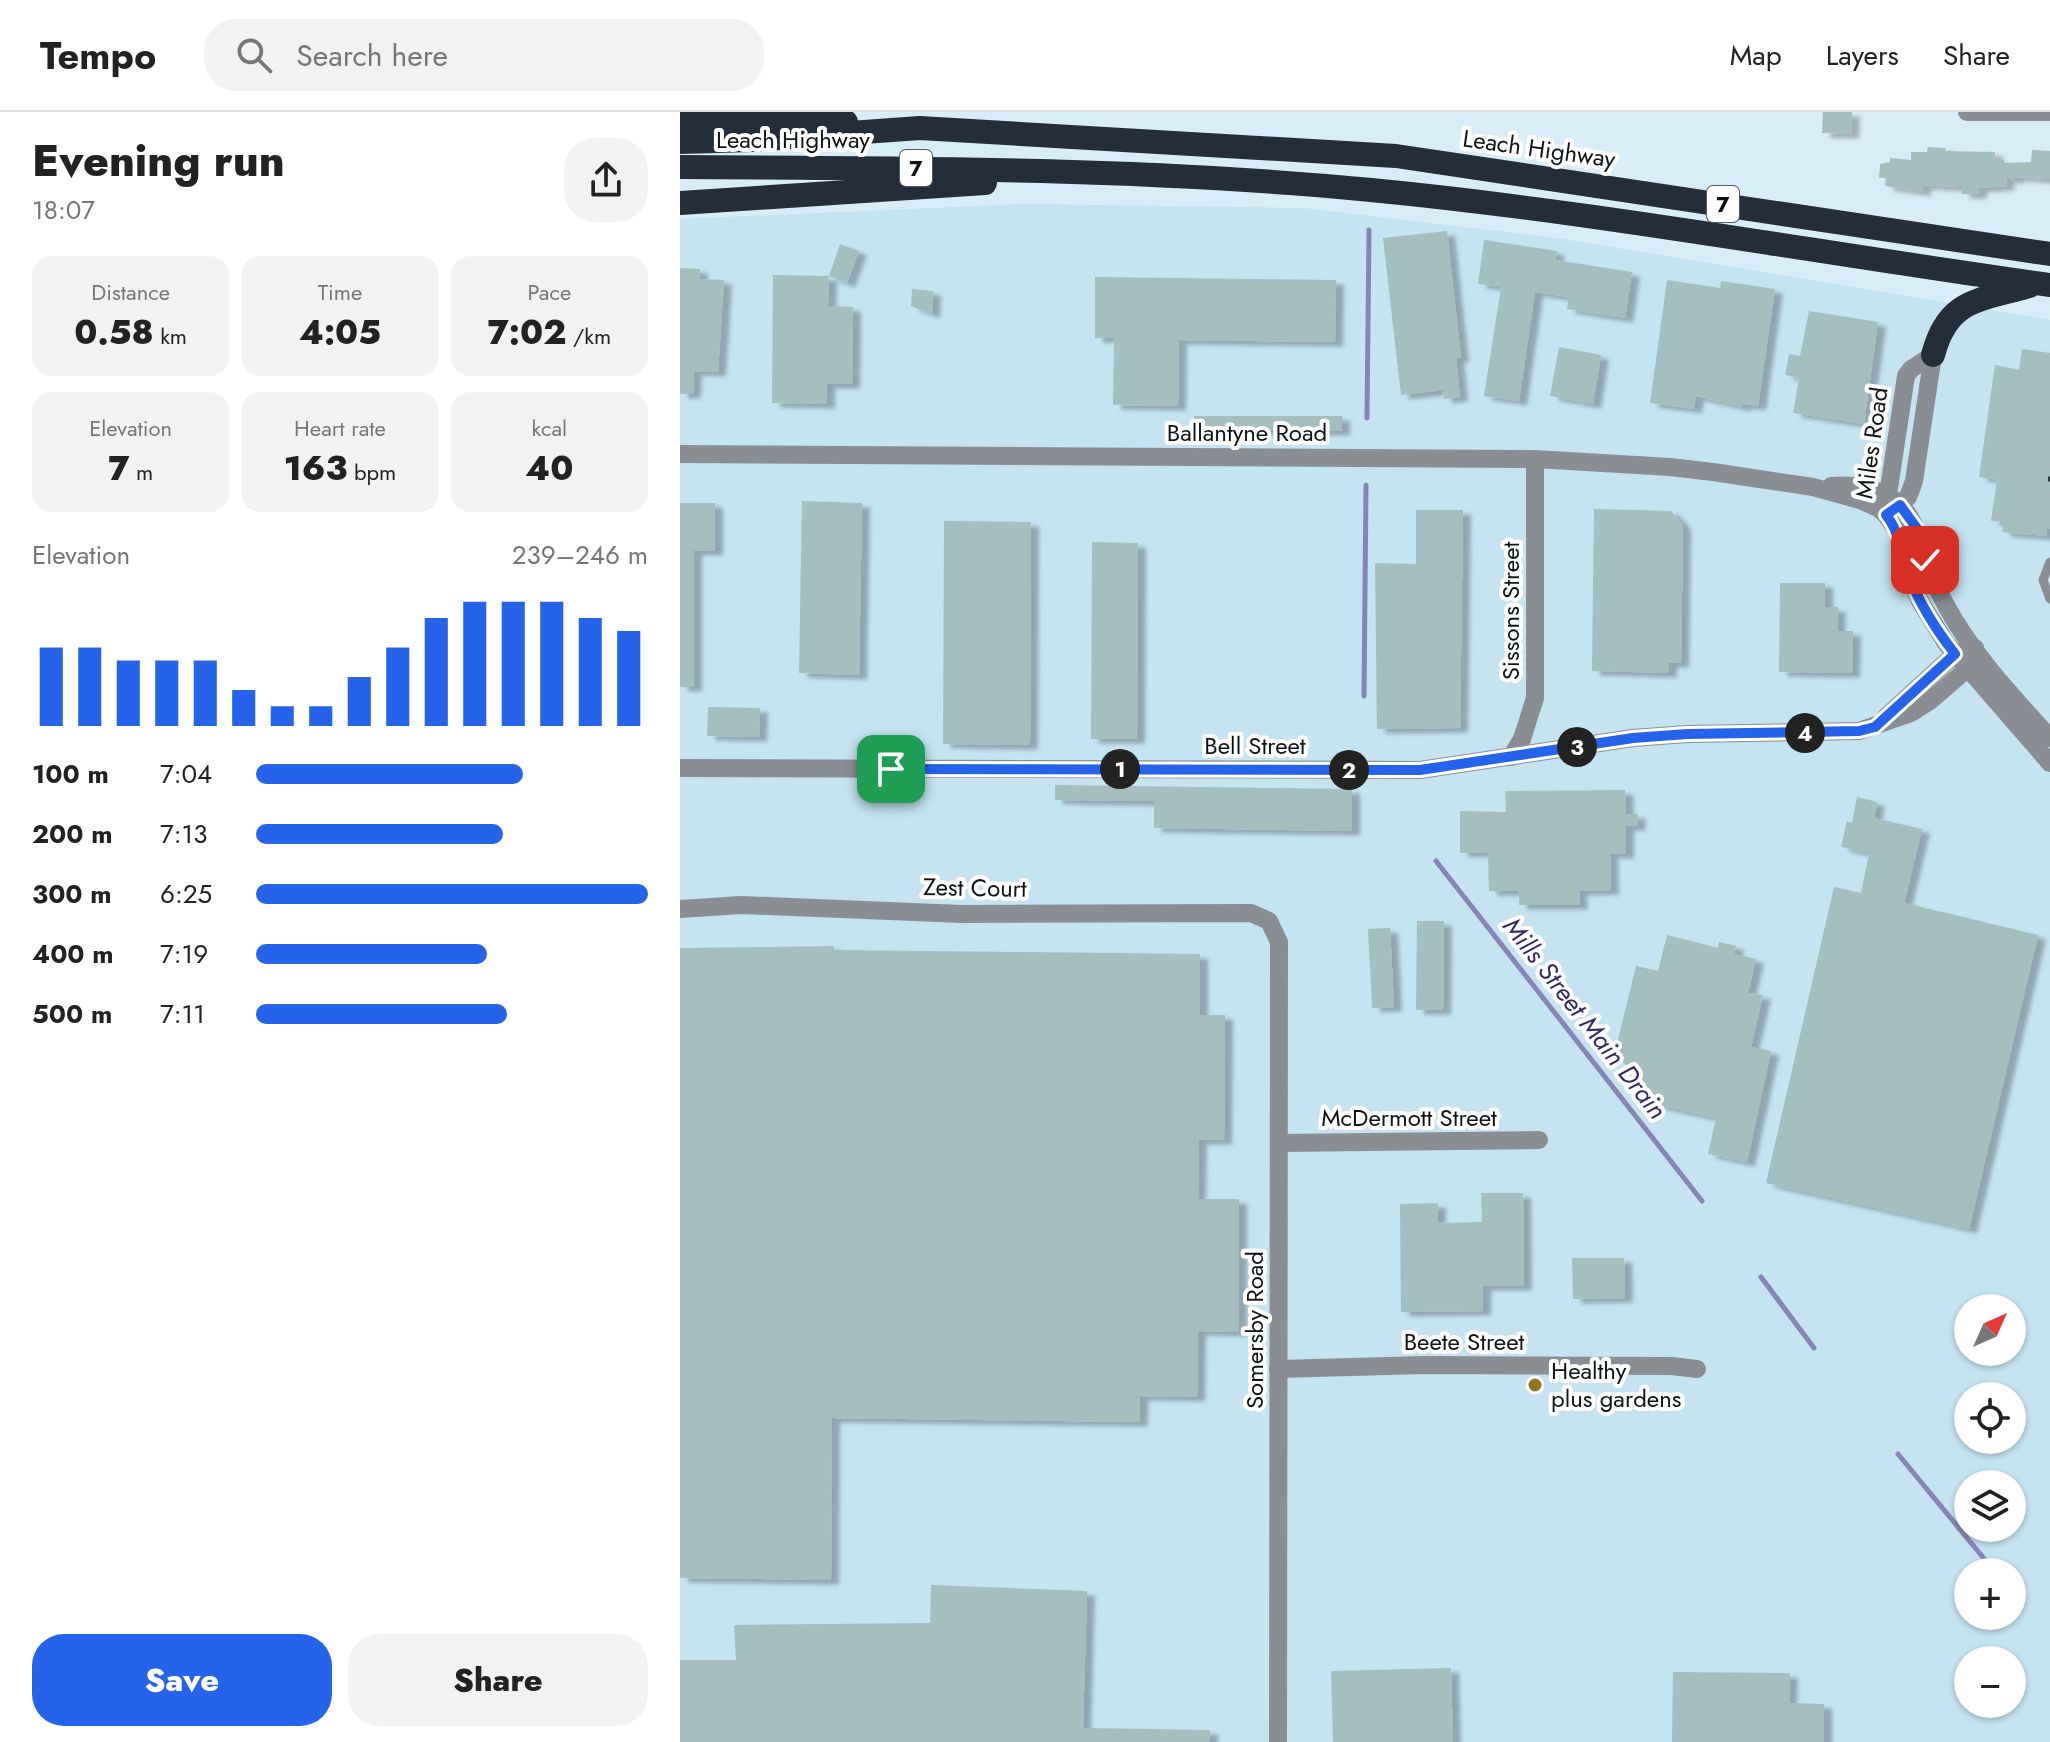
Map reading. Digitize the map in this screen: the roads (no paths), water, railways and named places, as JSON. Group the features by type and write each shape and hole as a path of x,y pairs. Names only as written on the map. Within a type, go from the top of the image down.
{"highway":[{"path":"680,120 810,119 920,128"},
{"name":"Leach Highway","path":"680,142 920,128 1396,156 2050,254"},
{"name":"Leach Highway","path":"680,167 1151,174 1373,190 1576,215 2045,284"},
{"path":"680,203 1151,174"},
{"path":"1933,355 1946,321 1968,304 2045,284"}],"street":[{"path":"1967,112 2050,112"},
{"name":"Miles Road","path":"1933,355 1911,369 1906,376 1893,470 1897,531 1909,577 1921,603 1961,662 2050,763"},
{"name":"Miles Road","path":"1896,502 1933,355"},
{"name":"Ballantyne Road","path":"680,454 1535,459 1670,467 1813,487 1869,503 1896,502"},
{"name":"Sissons Street","path":"1511,757 1522,739 1535,698 1535,459"},
{"path":"1869,488 1883,484 1893,470"},
{"name":"Ballantyne Road","path":"1813,487 1844,485 1869,488 1896,502"},
{"name":"Miles Road","path":"1896,502 1914,521 1925,560 1941,596 1975,648 2050,738"},
{"name":"Bell Street","path":"680,768 1420,770 1633,738 1827,733 1875,727 1921,707 1975,648"},
{"name":"Zest Court","path":"680,909 741,905 962,914 1251,913 1269,921"},
{"name":"Somersby Road","path":"1269,921 1279,942 1278,1742"},
{"name":"McDermott Street","path":"1279,1143 1539,1140"},
{"name":"Beete Street","path":"1278,1369 1425,1365 1672,1366 1697,1369"}],"lane":[{"path":"2050,562 2043,580 2050,598"}],"waterway":[{"name":"Mills Street Main Drain","path":"1367,418 1369,230"},
{"name":"Mills Street Main Drain","path":"1364,696 1366,485"},
{"name":"Mills Street Main Drain","path":"1436,861 1702,1201"},
{"path":"1761,1277 1814,1348"},
{"name":"Mills Street Main Drain","path":"1898,1454 1983,1558"}],"place":[{"name":"Healthy plus gardens","path":"1535,1385"}]}
